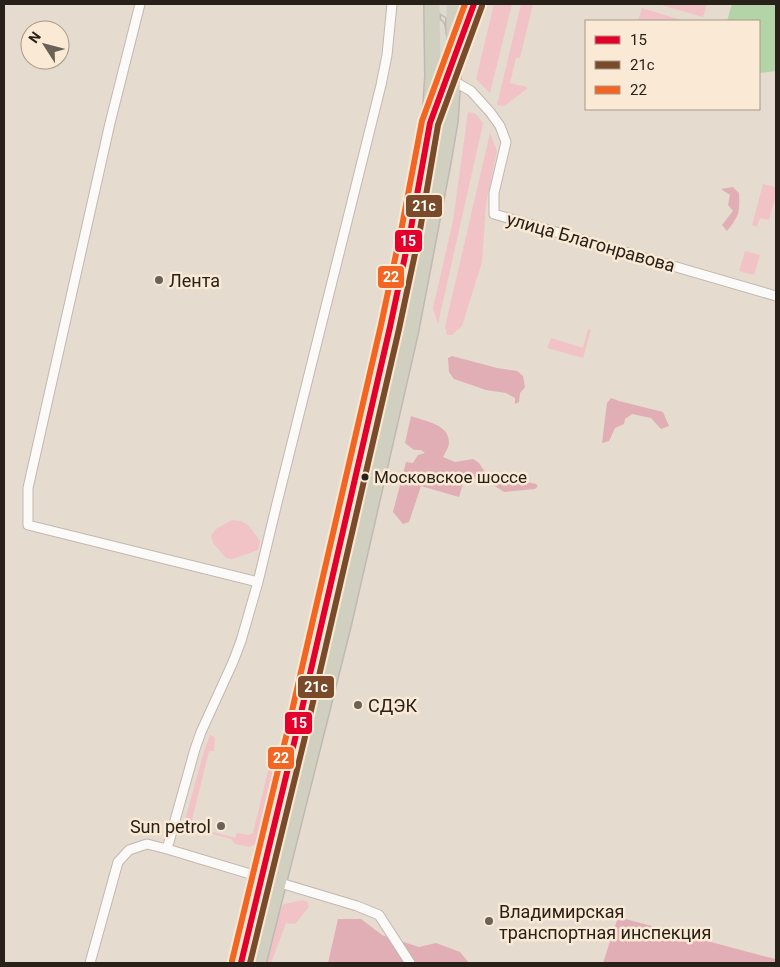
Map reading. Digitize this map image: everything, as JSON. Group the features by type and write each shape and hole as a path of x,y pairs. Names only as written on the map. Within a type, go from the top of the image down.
{"highway":[{"path":"241,963 295,740 411,228 430,122 433,76 433,4"},
{"path":"258,963 343,625 410,333 450,120 454,57 454,8"}],"main road":[{"path":"433,4 442,62 452,80"},
{"path":"441,4 449,10 454,8 459,13 465,12 472,6"},
{"path":"430,122 452,80 472,6"},
{"path":"454,57 472,6"}],"street":[{"path":"140,4 110,123 28,488 28,525 258,582"},
{"path":"166,849 195,748 239,648 258,582 381,85 387,55 392,4"},
{"name":"улица Благонравова","path":"452,80 472,91 500,126 506,142 494,193 494,214 776,296"},
{"path":"90,963 118,862 129,850 147,844 357,906 378,915 410,963"}],"shaded area":[{"path":"494,4 512,4 490,93 476,79"},
{"path":"521,4 533,4 520,58 516,58 510,83 527,87 527,89 504,106 497,105"},
{"path":"658,4 707,4 703,17"},
{"path":"732,4 776,4 776,71 760,73 760,20 727,20"},
{"path":"642,8 681,20 638,20"},
{"path":"468,112 476,114 483,123 438,324 433,308 453,221"},
{"path":"490,133 497,151 486,204 482,262 462,326 452,335 447,335 445,327"},
{"path":"763,184 776,187 776,195 769,220 760,218 757,227 752,225"},
{"path":"733,187 739,193 739,209 727,231 722,225 733,211 728,205 730,195 721,189"},
{"path":"745,251 760,255 754,275 739,271"},
{"path":"588,329 591,330 583,358 547,348 551,338 583,348"},
{"path":"452,356 497,368 517,371 523,376 525,387 520,393 519,402 515,404 515,398 506,393 486,390 454,379 449,372 448,358"},
{"path":"611,398 663,412 669,426 661,429 651,418 632,414 625,419 624,424 615,428 609,441 602,443 607,403"},
{"path":"411,416 435,424 445,431 449,442 443,457 455,462 473,459 479,463 485,472 538,486 535,489 504,492 492,484 465,476 459,497 421,486 409,522 403,524 393,512 406,462 413,463 418,455 425,453 421,450 414,450 405,443"},
{"path":"232,520 241,521 248,525 260,541 258,550 232,559 226,558 213,543 211,536 216,529"},
{"path":"210,735 215,737 214,751 209,751 189,832 185,834 182,831"},
{"path":"275,763 278,765 260,840 249,847 235,844 231,839 213,834 213,832 235,838 237,833 249,835 253,833 269,767"},
{"path":"303,900 308,902 309,907 295,924 286,923 271,963 265,963 278,911 284,904"},
{"path":"618,917 776,959 776,963 603,963"},
{"path":"338,919 361,919 382,935 419,947 436,943 460,952 469,963 328,963"}],"transit line":[{"name":"22","path":"232,961 381,325 422,121 465,4"},
{"name":"15","path":"241,963 390,327 411,228 430,123 474,4"},
{"name":"21с","path":"250,963 304,741 399,329 420,230 438,125 482,6"}],"place":[{"name":"Лента","path":"159,280"},
{"name":"Московское шоссе","path":"365,477"},
{"name":"СДЭК","path":"358,705"},
{"name":"Sun petrol","path":"221,826"},
{"name":"Владимирская транспортная инспекция","path":"489,921"}]}
